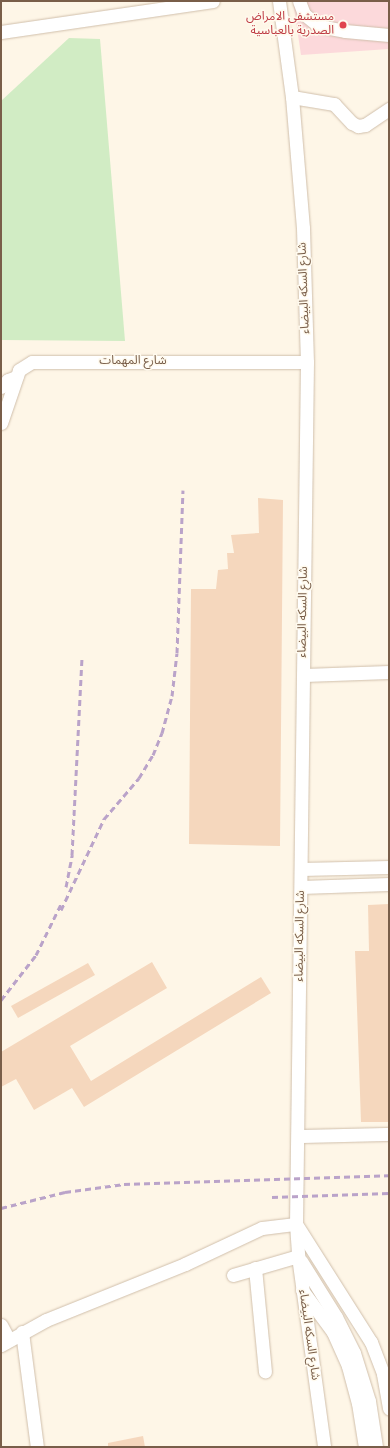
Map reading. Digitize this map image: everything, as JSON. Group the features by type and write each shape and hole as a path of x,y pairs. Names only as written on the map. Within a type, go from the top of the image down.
{"street":[{"path":"1,32 213,1"},
{"name":"شارع السكه البيضاء","path":"279,1 292,97 303,228 307,362 302,870 296,1224 302,1290 324,1447"},
{"path":"299,1 304,14 319,26 345,31 389,34"},
{"path":"292,97 334,104 352,123 358,126 365,125 389,109"},
{"name":"شارع المهمات","path":"1,387 8,380 16,377 20,370 32,362 307,362"},
{"path":"1,423 7,411 16,377"},
{"path":"304,675 389,672"},
{"path":"302,870 389,867"},
{"path":"301,887 389,884"},
{"path":"298,1136 389,1134"},
{"path":"1,1325 5,1343 22,1332 46,1320 185,1264 262,1228 296,1224 366,1332 383,1374 389,1408"},
{"path":"233,1275 298,1256 336,1317 354,1353 367,1394 376,1447"},
{"path":"255,1268 265,1372"},
{"path":"302,1290 333,1332 348,1366 358,1403 365,1447"},
{"path":"22,1332 37,1447"}],"shaded area":[{"name":"مستشفى الامراض الصدرية بالعباسية","path":"293,1 389,1 389,49 301,55"}],"green space":[{"path":"69,38 100,39 125,341 1,340 1,101"}],"building":[{"path":"258,498 283,500 280,846 189,844 191,589 216,589 218,570 228,569 227,553 234,553 231,535 259,533"},
{"path":"389,904 389,1122 361,1122 355,951 369,951 368,905"},
{"path":"152,962 167,988 70,1046 91,1081 261,977 271,993 84,1107 72,1088 34,1110 16,1079 1,1087 1,1052"},
{"path":"88,963 95,975 18,1018 11,1006"},
{"path":"143,1436 145,1447 108,1447 108,1443"}],"railway":[{"path":"61,910 104,819 139,778 153,755 162,733 172,696 177,653 183,490"},
{"path":"66,887 72,855 82,657"},
{"path":"1,1000 36,955 61,904"},
{"path":"1,1208 65,1192 124,1184 389,1175"},
{"path":"272,1197 389,1193"}],"place":[{"name":"مستشفى الامراض الصدرية بالعباسية","path":"343,25"}]}
